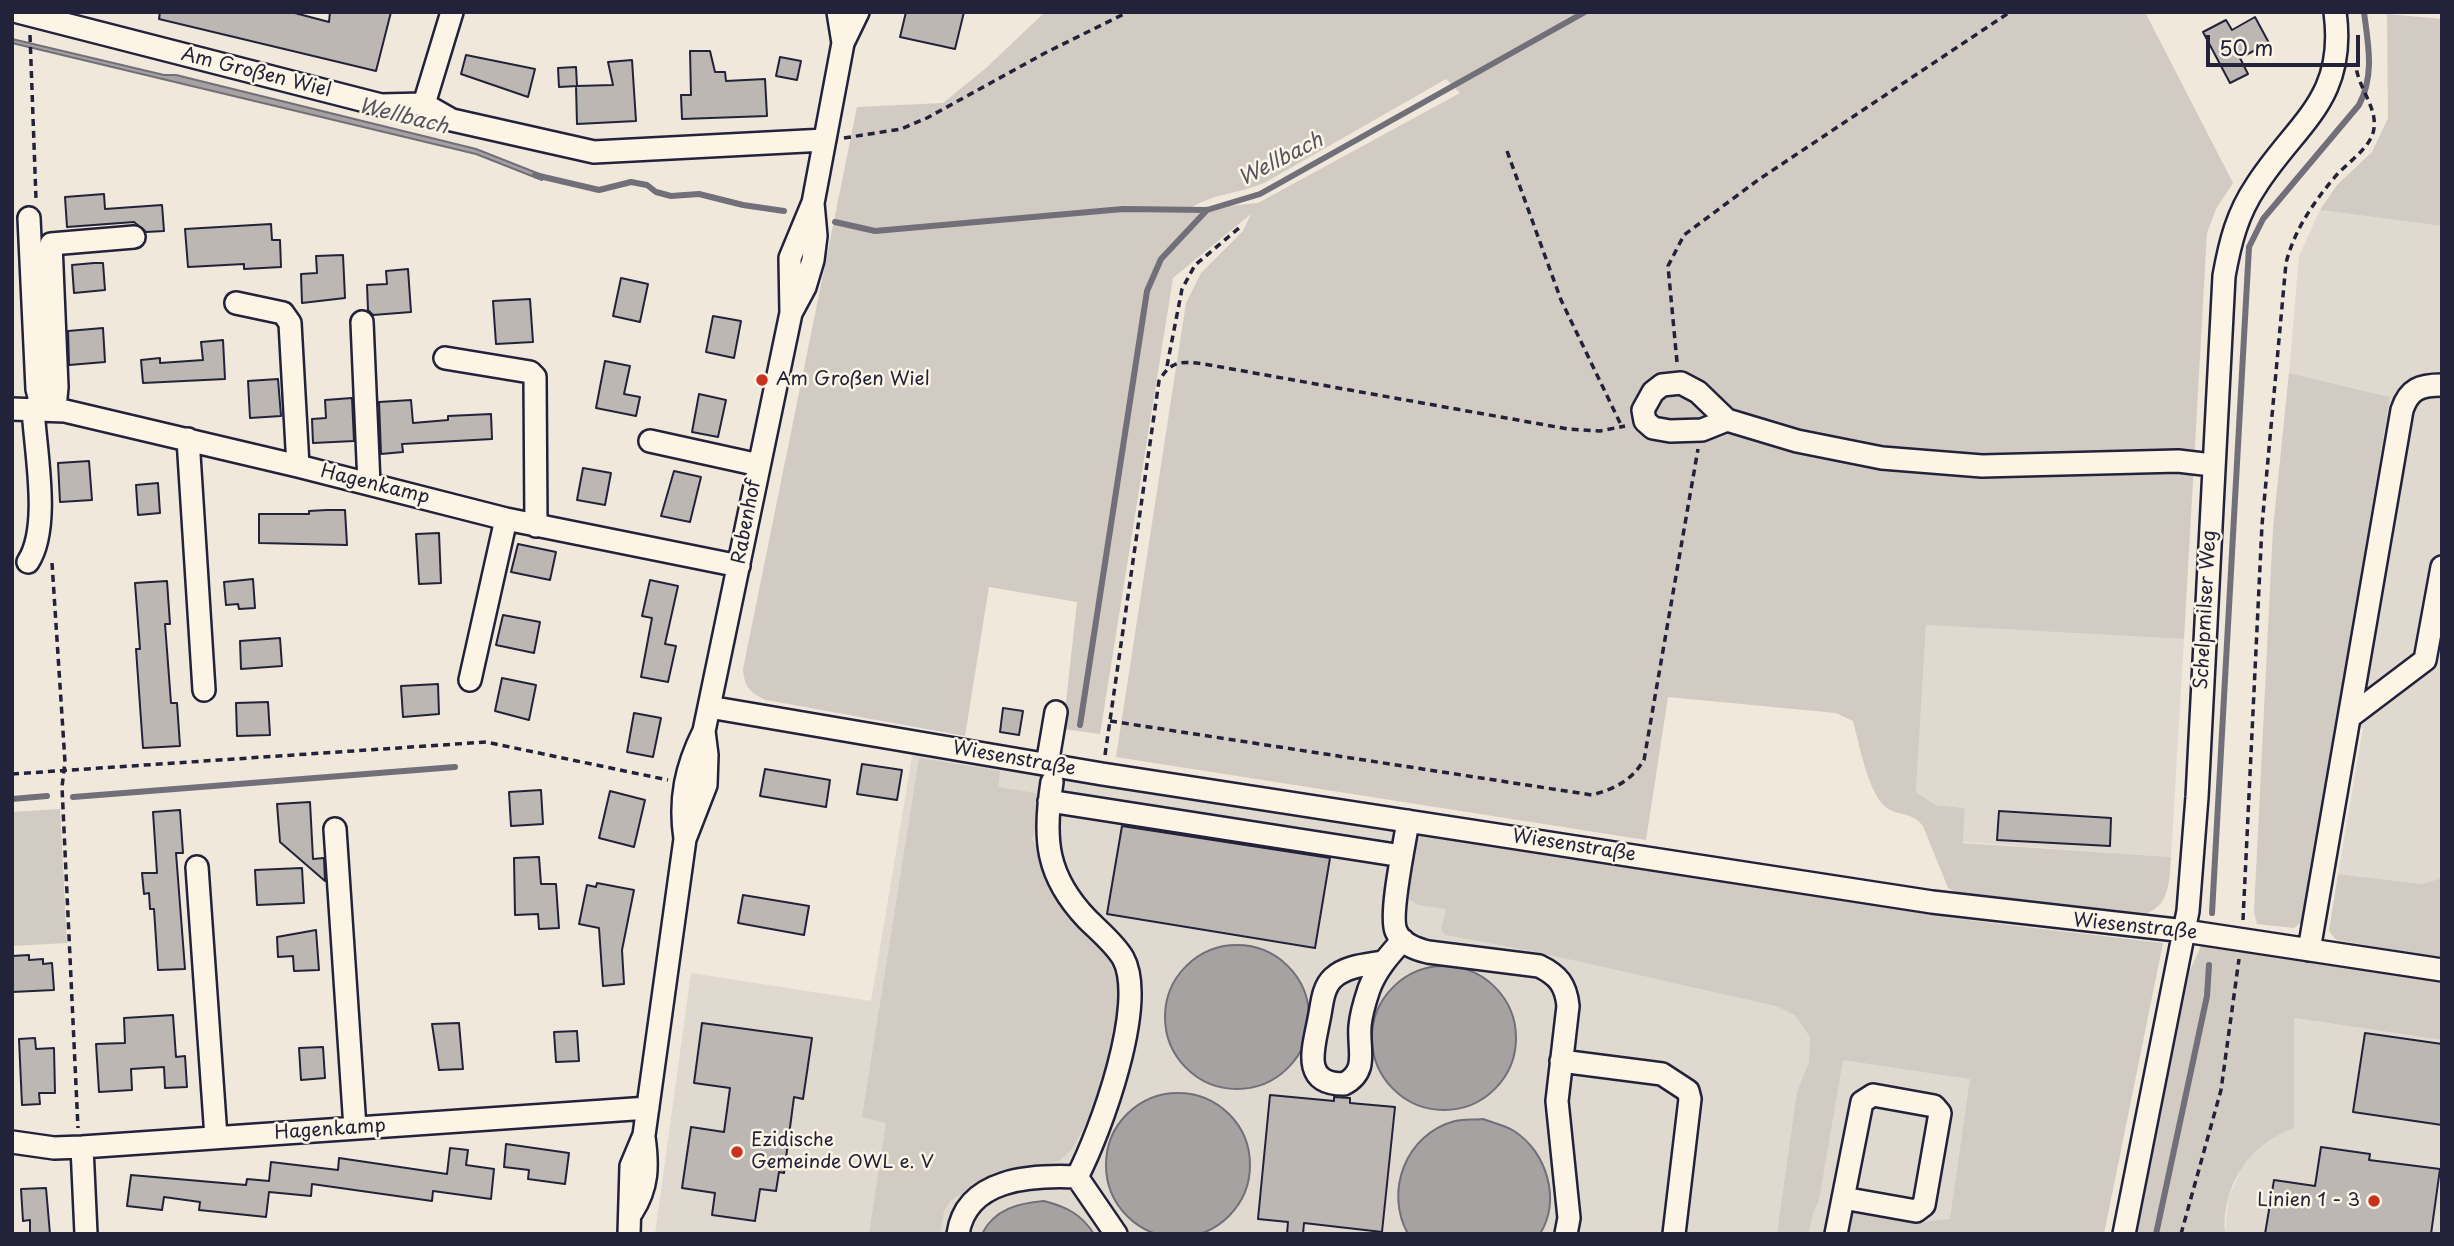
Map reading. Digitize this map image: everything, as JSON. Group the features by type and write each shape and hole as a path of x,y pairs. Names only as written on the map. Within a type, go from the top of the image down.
{"street":[{"name":"Am Großen Wiel","path":"18,12 381,105 424,104 452,120 594,152 825,140"},
{"path":"424,104 452,12"},
{"name":"Rabenhof","path":"838,12 843,43"},
{"name":"Rabenhof","path":"685,839 681,815 684,784 704,731 792,313 805,286 813,260 816,236 813,203 843,43 858,12"},
{"name":"Schelpmilser Weg","path":"2124,1234 2185,931 2197,797 2212,465 2224,276 2230,240 2241,211 2257,184 2312,117 2329,86 2335,56 2335,12"},
{"path":"28,562 35,551 40,528 29,218"},
{"path":"35,408 57,387 51,244 134,237"},
{"path":"236,303 282,313 290,323 299,466"},
{"path":"362,322 369,484"},
{"path":"445,358 530,372 535,377 536,526"},
{"path":"1727,419 1702,429 1670,431 1653,428 1645,421 1643,410 1653,392 1662,385 1681,383 1698,392 1727,419 1842,452 1982,466 2178,460 2212,465"},
{"path":"2309,950 2402,410 2407,396 2423,385 2442,385"},
{"name":"Hagenkamp","path":"35,408 188,439 536,526 738,566"},
{"path":"188,439 204,690"},
{"path":"650,441 759,465"},
{"path":"470,680 506,519"},
{"path":"2351,716 2425,660 2442,567"},
{"name":"Wiesenstraße","path":"709,707 1049,783 1102,774 1932,902 2185,931 2442,970"},
{"path":"1056,712 1046,824 1053,871 1071,902 1123,957 1130,976 1130,995 1117,1070 1102,1120 1077,1177"},
{"name":"Rabenhof","path":"629,1234 632,1212 628,1194 631,1166 644,1135 685,839 706,785 707,755 704,731"},
{"path":"1049,783 1402,856"},
{"path":"1408,821 1394,920 1396,931 1403,940 1413,948 1428,952 1539,966 1552,972 1566,992 1568,1006 1557,1120 1569,1218 1566,1234"},
{"path":"335,830 355,1128"},
{"path":"197,867 216,1137"},
{"path":"1383,962 1345,969 1326,987 1312,1054 1317,1075 1324,1082 1343,1084 1358,1073 1361,1061 1360,1024 1368,992 1383,962 1403,940"},
{"path":"1561,1061 1662,1074 1688,1091 1690,1099 1674,1234"},
{"path":"1836,1234 1843,1198 1863,1102 1873,1095 1934,1106 1940,1113 1923,1205 1916,1211 1843,1198"},
{"name":"Hagenkamp","path":"12,1142 54,1148 82,1147 648,1108"},
{"path":"82,1147 86,1234"},
{"path":"958,1234 964,1212 980,1194 1001,1184 1028,1178 1077,1177"},
{"path":"1077,1177 1116,1234"}],"path":[{"path":"825,140 901,129 927,118 1045,53 1128,12"},
{"path":"1681,383 1673,339 1668,266 1684,235 1758,180 2010,12"},
{"path":"30,32 30,67"},
{"path":"2182,1234 2221,1090 2241,939 2262,525 2286,262 2298,228 2334,178 2370,141 2374,128 2373,113 2357,77"},
{"path":"1507,151 1561,300 1622,427"},
{"path":"1102,774 1159,381 1167,366 1182,289 1195,265 1240,228"},
{"path":"1167,366 1181,360 1568,429 1601,431 1645,421"},
{"path":"1110,721 1592,795 1615,789 1635,775 1644,760 1702,429"},
{"path":"52,560 77,1100 82,1147"},
{"path":"12,774 486,742 684,784"}],"shaded area":[{"path":"1045,12 2145,12 2233,183 2216,209 2207,233 2184,639 1926,625 1916,792 1935,805 1965,808 1963,843 2171,857 2168,886 2162,901 2157,907 2139,916 1955,892 1948,888 1923,826 1908,815 1890,810 1876,795 1866,770 1853,721 1836,713 1668,697 1646,840 1116,757 1186,303 1201,273 1243,231 1251,214 1173,278 1100,734 1063,729 1077,602 989,587 965,736 766,700 756,695 746,684 743,669 857,107 943,103 986,68","holes":["1446,79 1460,93 1258,203 1188,210 1206,200 1266,182"]},
{"path":"2387,14 2442,19 2442,226 2320,210 2337,185 2372,152 2388,118"},
{"path":"12,39 164,75 176,75 476,149 542,175 542,180 476,154 12,43"},
{"path":"2320,210 2442,226 2442,878 2422,884 2338,874 2363,728 2337,723 2390,397 2289,373 2299,256"},
{"path":"2289,373 2390,397 2304,920 2294,928 2257,924 2254,912 2273,528"},
{"path":"1926,625 2184,639 2171,857 1963,842 1965,808 1935,805 1916,792"},
{"path":"913,751 2044,931 2012,1234 655,1234 691,973 871,1001"},
{"path":"919,758 1000,771 998,787 1036,793 1037,825 1032,839 1045,864 1052,894 1109,960 1117,981 1118,1000 1105,1075 1084,1127 1071,1150 1059,1161 989,1178 951,1200 944,1211 940,1234 869,1234 886,1123 862,1117"},
{"path":"60,809 67,943 12,946 12,812"},
{"path":"1423,832 1957,919 2163,943 2104,1234 1846,1234 1853,1208 1923,1222 1950,1219 1970,1079 1843,1060 1819,1200 1808,1234 1777,1234 1797,1092 1809,1062 1810,1037 1795,1015 1776,1006 1570,959 1445,935 1441,929 1446,909 1418,905 1405,896 1413,840"},
{"path":"2338,874 2422,884 2442,878 2442,958 2336,940 2329,931"},
{"path":"2202,944 2442,981 2442,1040 2294,1018 2294,1128 2264,1144 2242,1169 2233,1183 2228,1199 2225,1234 2135,1234 2190,970"},
{"path":"1237,945 1265,950 1288,966 1304,989 1309,1017 1304,1045 1288,1068 1265,1084 1237,1089 1209,1084 1186,1068 1170,1045 1165,1017 1170,989 1186,966 1209,950"},
{"path":"1444,966 1471,972 1495,987 1510,1011 1516,1038 1510,1065 1495,1089 1471,1104 1444,1110 1417,1104 1393,1089 1378,1065 1372,1038 1378,1011 1393,987 1417,972"},
{"path":"2293,1018 2442,1040 2442,1234 2225,1234 2228,1199 2242,1167 2263,1143 2294,1128"},
{"path":"1178,1093 1205,1099 1229,1114 1244,1138 1250,1165 1244,1192 1229,1216 1205,1231 1178,1237 1151,1231 1127,1216 1112,1192 1106,1165 1112,1138 1127,1114 1151,1099"},
{"path":"1483,1119 1514,1131 1535,1151 1542,1164 1550,1192 1546,1221 1540,1234 1408,1234 1398,1200 1399,1183 1412,1151 1438,1128 1455,1121"},
{"path":"1044,1201 1073,1212 1094,1234 982,1234 1000,1213 1025,1203"}],"building":[{"path":"160,12 291,12 329,22 330,12 391,12 376,71 159,19"},
{"path":"906,12 964,12 955,49 900,37"},
{"path":"2255,17 2269,43 2240,58 2248,74 2230,83 2203,32 2226,20 2232,30"},
{"path":"690,51 710,51 715,72 725,72 726,81 765,79 767,116 682,119 681,95 691,95"},
{"path":"466,55 535,69 528,97 461,74"},
{"path":"780,57 801,61 797,80 776,76"},
{"path":"632,60 636,121 577,124 576,86 613,85 608,62"},
{"path":"576,67 577,86 559,87 558,68"},
{"path":"104,194 105,209 162,205 164,231 146,232 134,222 67,227 65,197"},
{"path":"271,224 272,240 280,240 281,267 244,269 244,264 188,267 185,229"},
{"path":"343,255 345,298 302,303 301,274 317,273 316,256"},
{"path":"103,263 105,290 74,293 72,265"},
{"path":"408,269 411,312 373,315 368,310 367,285 387,284 386,271"},
{"path":"621,278 648,284 640,322 613,316"},
{"path":"530,299 533,342 496,344 493,301"},
{"path":"713,316 741,321 734,358 706,352"},
{"path":"103,328 105,362 69,365 68,331"},
{"path":"223,340 225,379 143,383 141,360 160,358 160,363 203,360 201,342"},
{"path":"605,361 630,366 624,394 640,397 636,416 596,408"},
{"path":"278,379 281,416 250,418 248,381"},
{"path":"699,394 726,400 718,437 692,432"},
{"path":"352,398 354,441 313,443 312,419 326,418 325,400"},
{"path":"411,400 413,423 448,420 448,416 491,414 492,439 402,444 403,452 381,454 379,402"},
{"path":"89,461 92,500 60,502 58,463"},
{"path":"583,468 611,473 605,505 577,500"},
{"path":"674,471 701,477 690,522 661,516"},
{"path":"158,483 160,513 138,515 136,485"},
{"path":"345,510 347,545 259,543 259,514 309,514 309,511"},
{"path":"439,533 441,583 419,584 416,534"},
{"path":"518,544 556,552 550,580 511,572"},
{"path":"253,579 255,608 239,609 238,604 226,605 224,582"},
{"path":"650,580 678,586 665,644 676,646 668,682 641,677 652,618 642,616"},
{"path":"167,581 170,624 165,624 171,703 177,703 180,746 143,748 136,649 140,649 135,583"},
{"path":"503,615 540,622 534,653 496,645"},
{"path":"280,638 282,666 241,669 240,641"},
{"path":"502,678 536,685 529,720 495,711"},
{"path":"438,684 439,714 403,717 401,686"},
{"path":"268,702 270,735 237,736 236,703"},
{"path":"1003,708 1023,711 1019,735 1000,732"},
{"path":"634,713 661,718 653,757 627,752"},
{"path":"862,764 902,770 897,800 857,794"},
{"path":"765,769 830,780 826,807 760,796"},
{"path":"541,790 543,824 511,826 509,792"},
{"path":"610,791 645,800 634,847 599,838"},
{"path":"310,802 313,859 324,858 325,881 280,842 277,804"},
{"path":"180,810 183,853 176,853 185,969 158,970 154,909 150,909 149,893 144,894 142,873 157,873 153,812"},
{"path":"1999,811 2111,818 2110,846 1997,840"},
{"path":"1122,826 1330,858 1315,948 1107,914"},
{"path":"539,857 541,884 556,884 559,928 539,929 538,914 515,915 514,858"},
{"path":"302,868 304,903 257,905 255,870"},
{"path":"597,883 634,890 622,950 624,984 603,986 599,928 579,924 587,885 596,887"},
{"path":"743,895 809,906 804,935 738,923"},
{"path":"316,930 319,970 294,971 293,956 278,957 277,937"},
{"path":"29,955 29,960 43,959 43,964 52,963 54,990 12,992 12,956"},
{"path":"173,1015 176,1057 185,1056 187,1087 165,1088 164,1067 131,1069 132,1090 99,1092 96,1044 125,1043 124,1018"},
{"path":"459,1023 463,1069 439,1070 432,1024"},
{"path":"702,1023 812,1038 803,1099 794,1097 784,1173 779,1172 776,1191 760,1189 755,1221 712,1215 715,1193 682,1188 691,1127 724,1132 730,1088 694,1083"},
{"path":"577,1031 579,1061 556,1062 554,1032"},
{"path":"2365,1033 2442,1044 2442,1125 2353,1112"},
{"path":"35,1038 36,1049 54,1048 55,1093 39,1093 40,1104 22,1105 19,1039"},
{"path":"323,1047 325,1078 301,1080 299,1048"},
{"path":"1270,1095 1334,1101 1334,1097 1350,1098 1350,1103 1395,1107 1382,1232 1304,1223 1303,1234 1287,1234 1288,1222 1258,1219"},
{"path":"506,1144 569,1153 565,1184 528,1179 529,1170 504,1167"},
{"name":"Linien 1 - 3","path":"2321,1147 2370,1154 2369,1160 2440,1169 2431,1234 2265,1234 2274,1180 2315,1186"},
{"path":"450,1148 468,1150 466,1165 494,1169 491,1199 433,1191 432,1201 312,1184 311,1196 269,1192 266,1217 199,1210 200,1202 164,1197 162,1210 127,1206 131,1175 246,1185 247,1179 269,1181 271,1162 338,1170 339,1158 447,1174"},
{"path":"46,1188 50,1234 30,1234 30,1220 23,1221 21,1189"}],"waterway":[{"name":"Wellbach","path":"835,222 875,231 1123,209 1207,210 1260,194 1585,12"},
{"path":"2212,913 2249,247 2263,219 2359,105 2369,71 2364,12"},
{"name":"Wellbach","path":"535,175 599,190 631,182 647,185 656,192 671,196 699,194 743,205 784,211"},
{"path":"1080,725 1147,291 1161,259 1207,210"},
{"path":"73,797 455,767"},
{"path":"12,799 47,796"},
{"path":"2156,1234 2207,996 2209,965"}],"place":[{"name":"Am Großen Wiel","path":"762,380"},
{"name":"Ezidische Gemeinde OWL e. V","path":"737,1152"},
{"name":"Linien 1 - 3","path":"2374,1201"}]}
